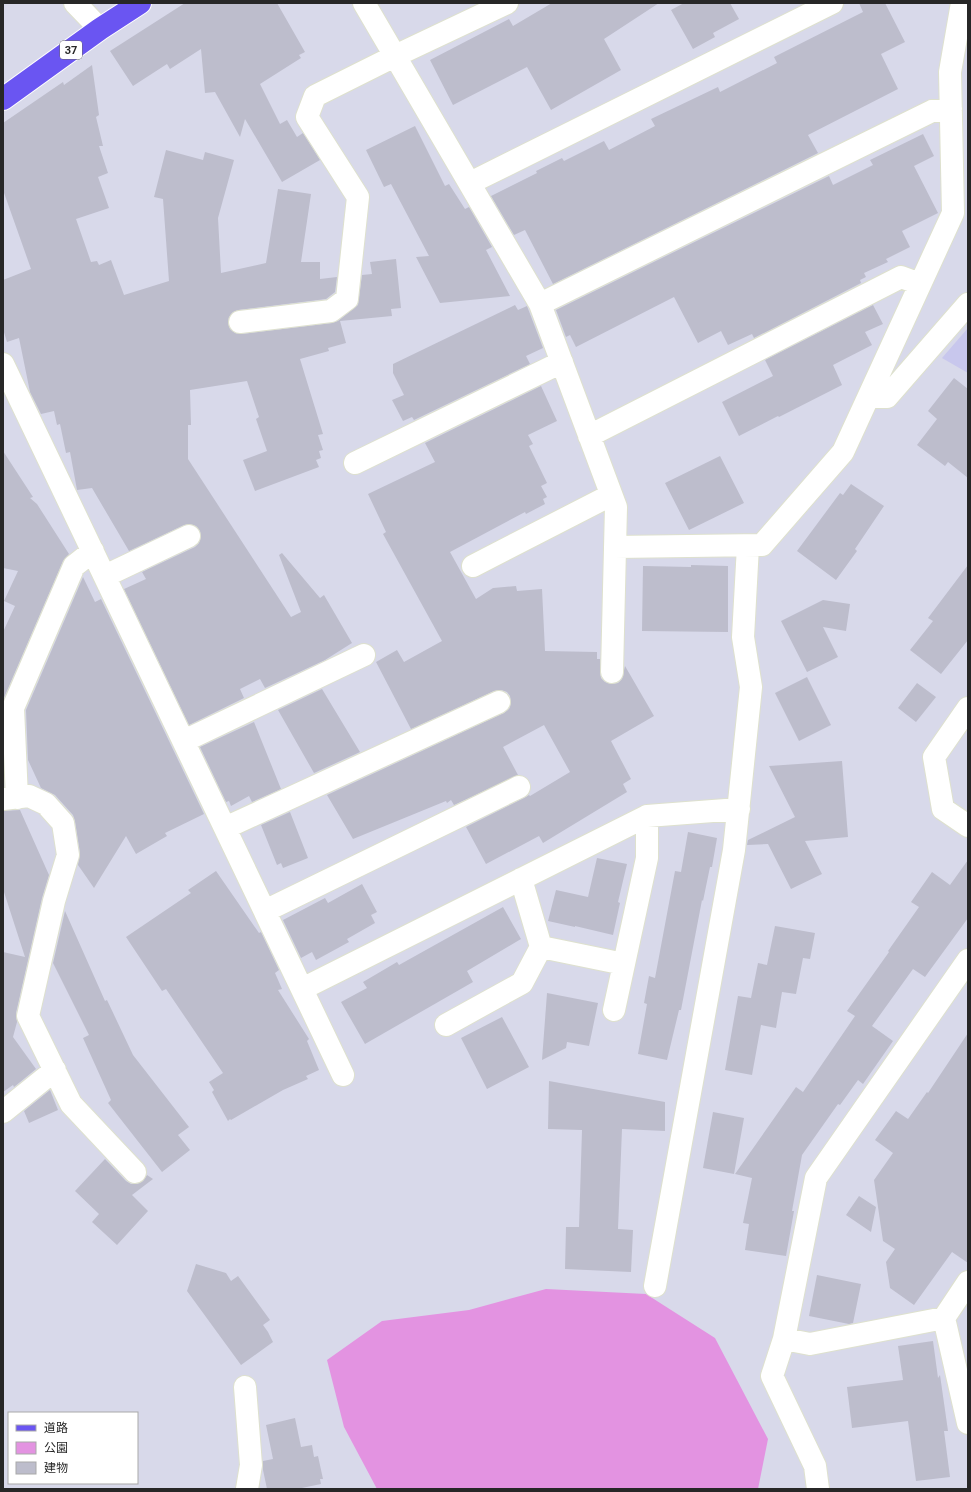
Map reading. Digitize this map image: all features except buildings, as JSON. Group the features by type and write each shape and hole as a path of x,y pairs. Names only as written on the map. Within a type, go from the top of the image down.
{"main road":[{"name":"37","path":"3,100 100,29 140,3"}],"street":[{"path":"75,3 100,29"},
{"path":"364,3 540,304 616,507 612,672"},
{"path":"240,322 331,310 347,299 358,197 307,118 315,96 507,3"},
{"path":"470,184 832,3"},
{"path":"615,547 762,545 843,452 953,213 950,72 962,3"},
{"path":"540,304 932,111 951,109"},
{"path":"589,436 901,277 920,284"},
{"path":"869,396 887,397 968,304"},
{"path":"355,463 562,362"},
{"path":"3,364 343,1075"},
{"path":"473,566 611,495"},
{"path":"105,576 189,536"},
{"path":"655,1286 734,850 751,687 743,637 748,546"},
{"path":"93,551 74,566 13,708 10,798 30,796 46,804 63,824 68,855 54,901 28,1016 71,1104 135,1172"},
{"path":"184,741 364,655"},
{"path":"225,828 499,702"},
{"path":"968,708 934,757 943,809 968,826"},
{"path":"265,910 519,787"},
{"path":"302,989 647,816 738,809"},
{"path":"614,1010 647,858 647,816"},
{"path":"446,1025 522,983 542,947 521,879"},
{"path":"542,947 624,964"},
{"path":"818,1489 815,1466 772,1376 784,1339 816,1178 968,960"},
{"path":"3,1112 55,1070"},
{"path":"784,1339 810,1344 944,1318 968,1282"},
{"path":"944,1318 968,1423"},
{"path":"245,1386 250,1465 247,1489"}],"shaded area":[{"path":"968,328 968,373 942,358"}],"green space":[{"path":"546,1289 646,1294 715,1338 768,1439 758,1489 377,1489 344,1427 327,1360 382,1321 469,1310"}]}
